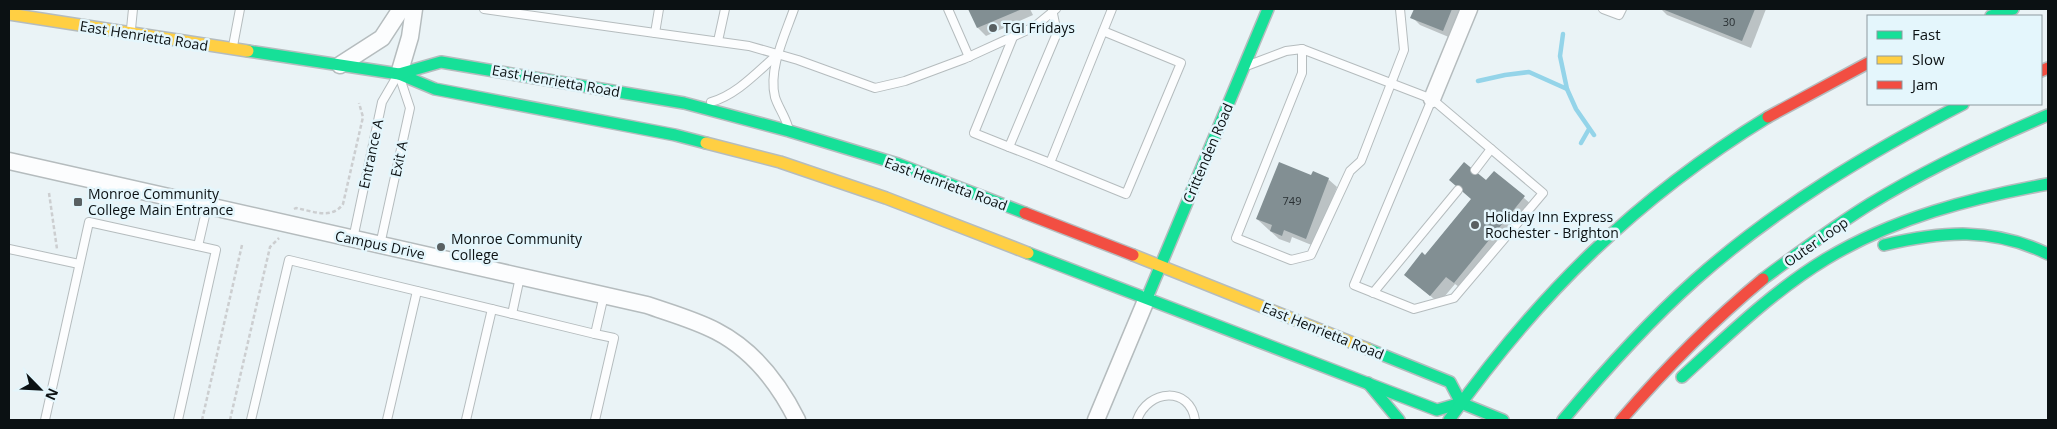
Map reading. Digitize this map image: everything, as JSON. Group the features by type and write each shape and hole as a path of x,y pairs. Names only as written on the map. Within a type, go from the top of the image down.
{"main road":[{"name":"Crittenden Road","path":"1147,298 1268,9"},
{"path":"1994,15 2013,9"},
{"name":"East Henrietta Road","path":"10,12 68,20 130,33 232,50 399,74 435,89 675,135 780,162 886,198 1437,410 1461,403 1450,382 1161,266 898,164 789,131 695,107 558,80 441,62 399,74"},
{"path":"1449,420 1547,296 1629,217 1734,138 1802,96 1867,64"},
{"path":"1563,420 1649,322 1735,245 1786,207 1846,167 1900,136 1961,105"},
{"name":"Outer Loop","path":"1620,420 1666,368 1704,331 1743,296 1806,248 1856,213 1917,177 1988,141 2048,115"},
{"path":"1674,384 1790,284 1826,259 1875,234 1950,206 2048,184"},
{"path":"1758,312 1832,266 1870,249 1912,238 1957,232 2010,240 2048,254"},
{"path":"1368,383 1398,420"},
{"path":"1461,403 1503,420"}],"street":[{"path":"340,66 382,38 401,9"},
{"path":"399,74 410,37 414,9"},
{"path":"1432,99 1469,9"},
{"name":"Campus Drive","path":"9,161 647,305 716,331 764,368 777,384 797,420"},
{"path":"1096,420 1147,298"}],"lane":[{"path":"130,33 133,9"},
{"path":"232,50 240,9"},
{"path":"484,9 749,46 778,54 875,88 905,81 968,57 1034,27 1053,10"},
{"path":"655,33 659,9"},
{"path":"718,42 725,9"},
{"path":"789,131 775,97 774,83 778,54 794,9"},
{"path":"948,9 968,57"},
{"path":"1050,163 1112,9"},
{"path":"1302,49 1302,73 1236,238 1291,260 1311,255 1350,171 1360,162 1404,50 1400,9"},
{"path":"1603,9 1619,15 1622,9"},
{"path":"1010,146 1057,33 1053,10"},
{"path":"1013,37 974,133 1126,194 1181,63 1103,31"},
{"path":"1244,67 1286,50 1302,49 1392,82 1432,99 1543,193 1454,298 1414,309 1354,285 1432,99"},
{"path":"695,107 724,98 778,54"},
{"name":"Entrance A","path":"353,239 382,102 399,74"},
{"name":"Exit A","path":"380,245 410,108 399,74"},
{"path":"1474,170 1492,149"},
{"path":"1373,293 1458,190"},
{"path":"198,246 207,207"},
{"path":"44,420 89,222 216,250 178,420"},
{"path":"9,248 79,264"},
{"path":"251,420 289,260 614,338 595,420"},
{"path":"512,314 520,277"},
{"path":"386,420 417,291"},
{"path":"595,334 604,295"},
{"path":"466,420 492,309"},
{"path":"1137,420 1142,408 1149,402 1166,396 1184,401 1190,408 1195,420"}],"path":[{"path":"291,212 296,208 328,214 339,210 344,204 363,117 360,103"},
{"path":"49,193 57,250 62,252"},
{"path":"230,420 270,247 277,239 282,237"},
{"path":"202,420 242,245"}],"building":[{"path":"968,9 1022,9 977,28"},
{"path":"1414,9 1452,9 1443,31 1410,18"},
{"path":"1662,9 1755,9 1742,41"},
{"path":"1279,162 1311,175 1313,171 1329,178 1306,239 1284,230 1282,236 1270,231 1272,225 1256,219"},
{"name":"Holiday Inn Express Rochester - Brighton","path":"1464,162 1486,180 1494,171 1525,196 1454,283 1446,277 1430,296 1404,275 1422,252 1425,255 1471,199 1449,180"}],"waterway":[{"path":"1563,34 1560,56 1567,89"},
{"path":"1478,81 1529,72 1567,89 1576,109 1594,135"},
{"path":"1581,143 1589,129"}],"traffic: fast":[{"path":"1147,298 1268,9"},
{"path":"1994,15 2013,9"},
{"path":"248,51 399,74 435,89 675,135 706,143"},
{"path":"399,74 441,62 684,103 789,131 898,164 1025,213"},
{"path":"1563,420 1643,330 1677,296 1726,254 1824,183 1892,142 1961,105"},
{"path":"1763,279 1843,222 1892,191 1957,156 2048,115"},
{"path":"1449,420 1518,331 1593,252 1633,215 1675,181 1720,148 1768,117"},
{"path":"1682,377 1769,299 1806,272 1852,245 1879,232 1934,211 1990,196 2048,184"},
{"path":"1884,245 1927,237 1967,234 2007,239 2048,254"},
{"path":"1028,253 1437,410 1461,403 1503,420"},
{"path":"1368,349 1450,382 1461,403"},
{"path":"1368,383 1399,420"}],"traffic: slow":[{"path":"9,14 248,51"},
{"path":"706,143 780,162 886,198 1028,253"},
{"path":"1133,255 1368,349"}],"traffic: jam":[{"path":"1768,117 1867,64"},
{"path":"2042,71 2048,68"},
{"path":"1025,213 1133,255"},
{"path":"1621,420 1689,346 1763,279"}],"place":[{"name":"TGI Fridays","path":"993,28"},
{"name":"Monroe Community College Main Entrance","path":"78,202"},
{"name":"Holiday Inn Express Rochester - Brighton","path":"1475,225"},
{"name":"Monroe Community College","path":"441,247"}]}
